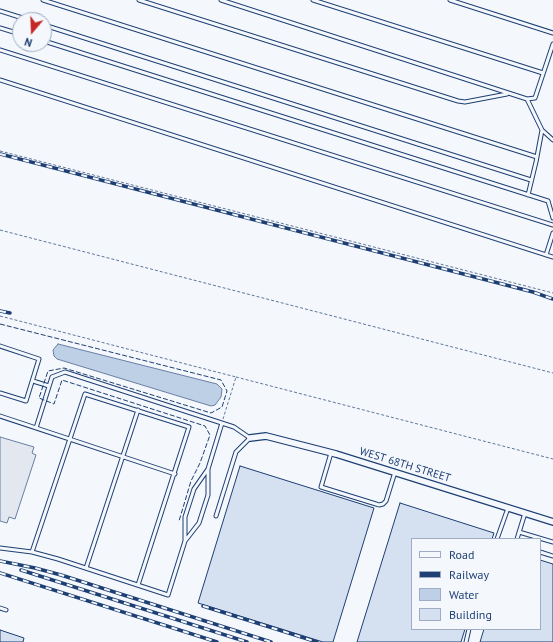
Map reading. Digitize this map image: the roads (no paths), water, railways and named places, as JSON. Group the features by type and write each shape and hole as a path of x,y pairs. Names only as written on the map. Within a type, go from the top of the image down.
{"street":[{"name":"WEST 68TH STREET","path":"250,438 266,436 332,453 553,522"}],"lane":[{"path":"43,0 537,157"},
{"path":"139,0 458,101 465,102 509,93"},
{"path":"221,0 527,99 535,98 553,44"},
{"path":"313,0 543,73"},
{"path":"450,0 553,33"},
{"path":"0,11 12,15"},
{"path":"0,28 12,32"},
{"path":"52,28 531,180"},
{"path":"52,45 548,201 553,218"},
{"path":"0,50 553,225"},
{"path":"0,80 553,257"},
{"path":"527,99 542,130 553,140"},
{"path":"528,195 542,130"},
{"path":"546,255 553,233"},
{"path":"0,346 40,359 26,402 0,393"},
{"path":"36,428 52,377 65,372 234,427 250,438 236,452 216,516"},
{"path":"33,381 49,386"},
{"path":"32,552 85,394 138,410 189,427 138,585"},
{"path":"86,568 138,410"},
{"path":"0,416 175,474"},
{"path":"185,541 199,523 202,516 208,495 208,469 222,423"},
{"path":"332,453 321,487 379,505 384,504 386,501 395,472"},
{"path":"0,548 32,552 58,559 168,594 185,541 185,517 194,489 208,469"},
{"path":"497,538 508,508"},
{"path":"517,538 524,513"},
{"path":"519,532 539,538"},
{"path":"541,538 553,542"},
{"path":"541,552 553,556"},
{"path":"0,608 6,610"},
{"path":"466,642 470,630"}],"water":[{"path":"58,344 217,384 222,389 221,397 215,405 211,406 57,359 54,356 53,350"}],"railway":[{"path":"0,154 533,292 553,299"},
{"path":"0,311 10,313"},
{"path":"0,561 61,575 271,642"},
{"path":"21,570 247,642"},
{"path":"0,573 217,642"},
{"path":"203,606 317,642"}]}
